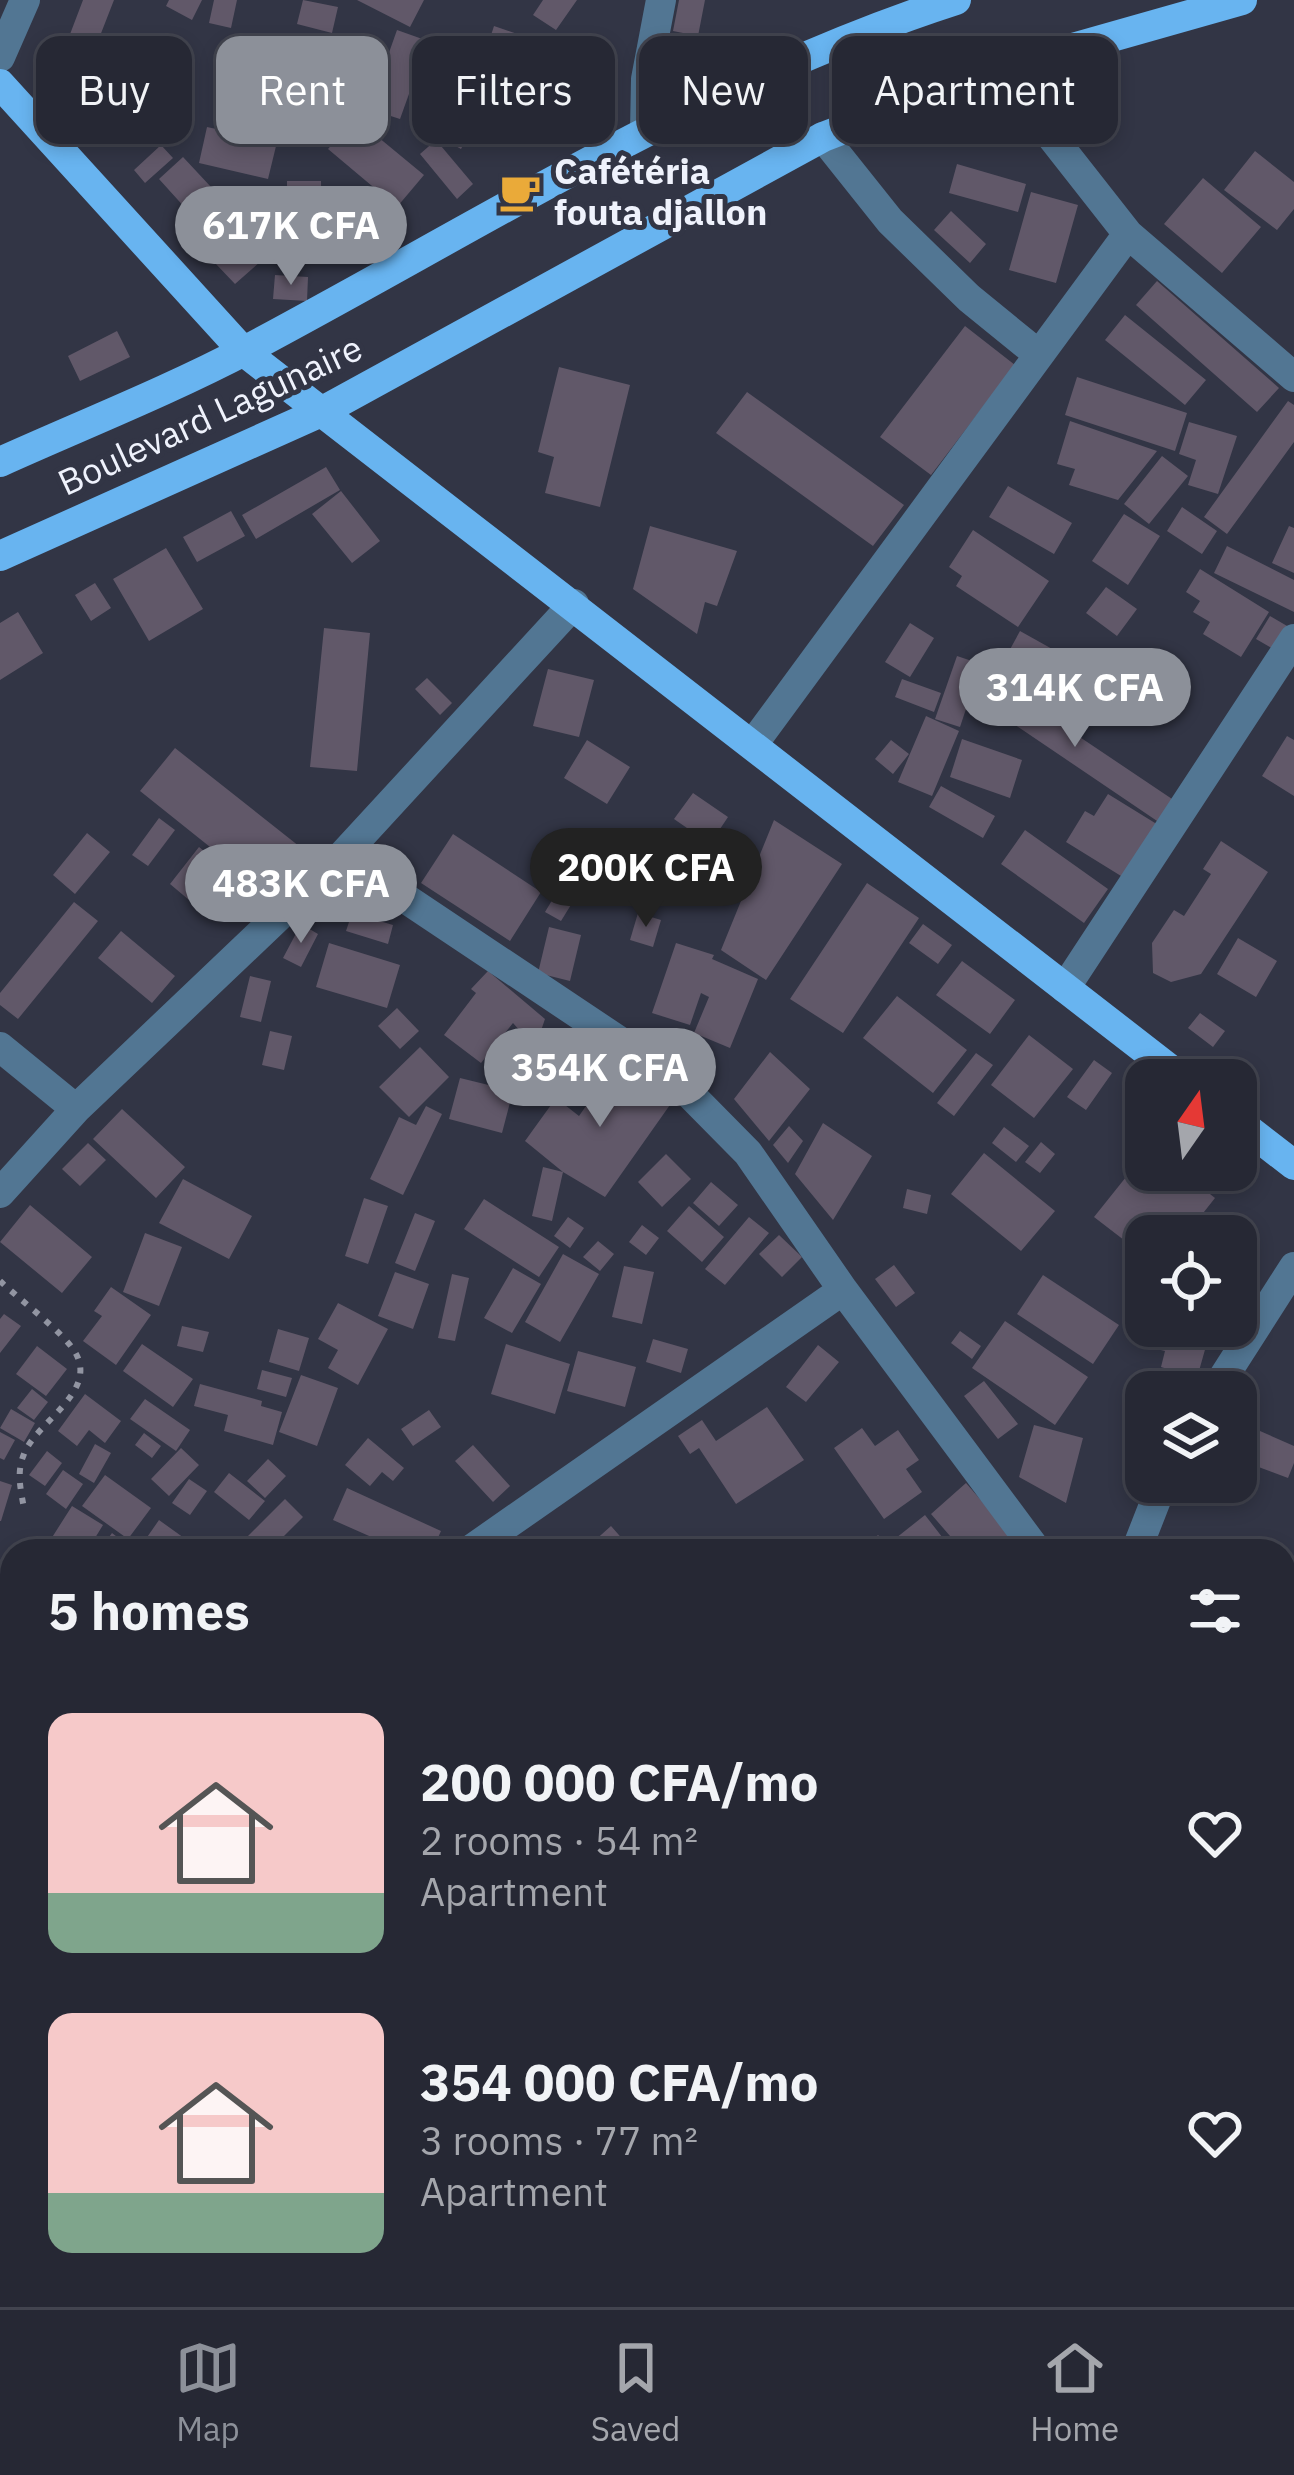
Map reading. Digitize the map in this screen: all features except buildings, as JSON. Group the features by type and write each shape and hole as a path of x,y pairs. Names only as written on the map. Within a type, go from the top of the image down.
{"main road":[{"name":"Boulevard Lagunaire","path":"808,55 903,10 956,0"},
{"name":"Boulevard Lagunaire","path":"1115,36 1242,0"},
{"path":"0,84 243,351 1157,1059"},
{"name":"Boulevard Lagunaire","path":"0,556 321,412 832,133"},
{"name":"Boulevard Lagunaire","path":"0,462 243,351 639,134"},
{"path":"1257,1136 1294,1165"}],"street":[{"path":"0,57 25,0"},
{"path":"654,36 661,0"},
{"path":"823,136 890,221 969,298 1039,355"},
{"path":"1057,144 1128,234 1294,377"},
{"path":"753,744 1128,234"},
{"path":"0,1193 76,1108 342,856 574,604"},
{"path":"1065,988 1294,639"},
{"path":"342,856 673,1077 748,1153 1028,1539"},
{"path":"0,1047 76,1108"},
{"path":"1227,1371 1294,1267"},
{"path":"487,1539 843,1290"},
{"path":"1141,1539 1155,1503"}],"path":[{"path":"0,1281 75,1351 81,1371 78,1386 25,1450 18,1474 24,1509"}],"place":[{"name":"Cafétéria fouta djallon","path":"520,192"}]}
